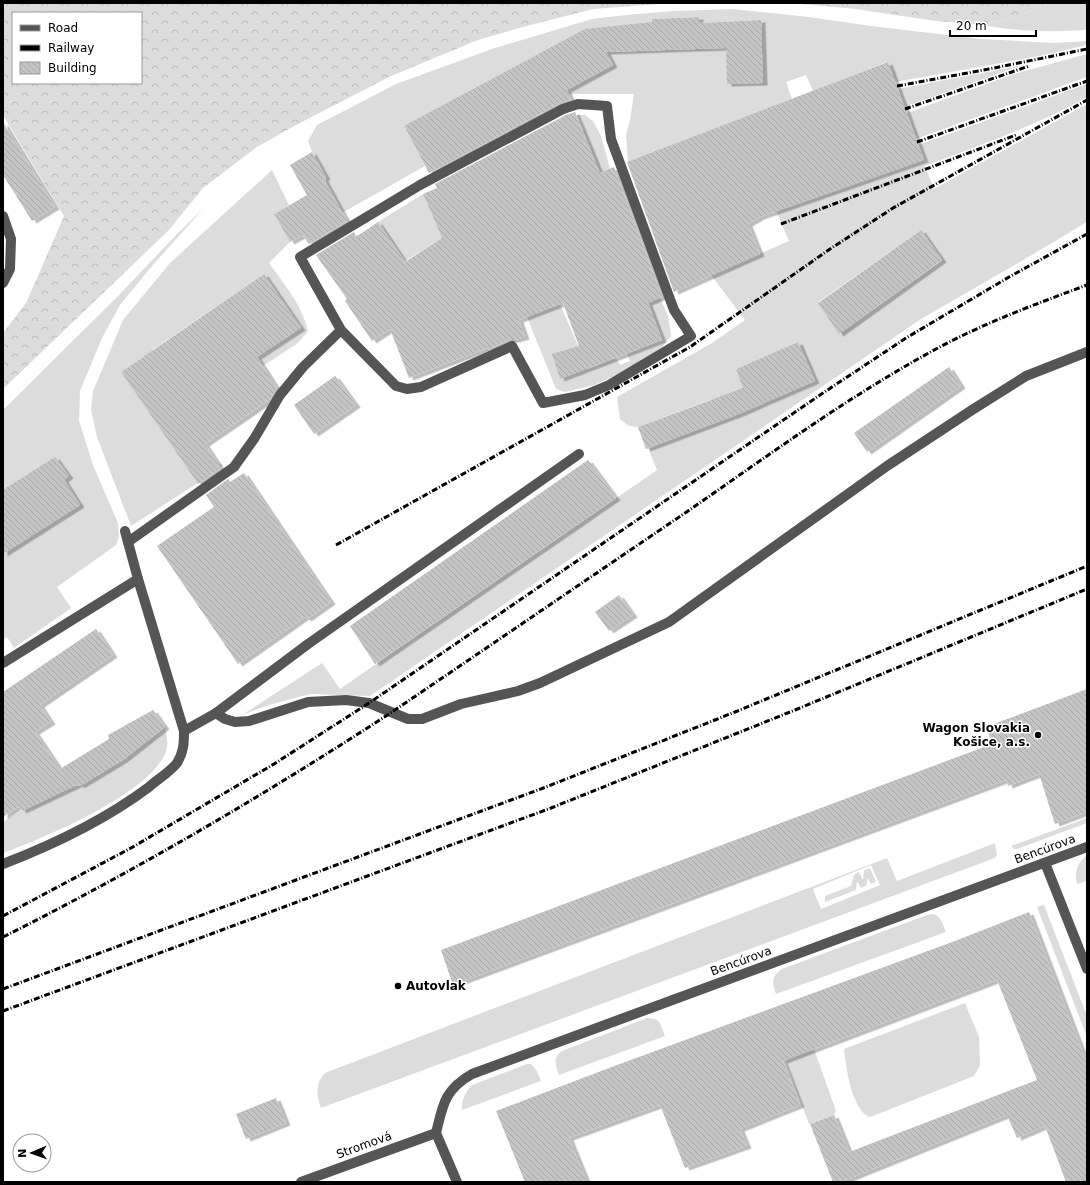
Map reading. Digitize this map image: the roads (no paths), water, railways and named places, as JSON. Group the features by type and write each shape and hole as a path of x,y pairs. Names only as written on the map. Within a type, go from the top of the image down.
{"street":[{"path":"578,104 607,106 611,139 674,310 691,336 609,385 585,395 543,403 512,346 421,387 407,389 396,386 341,330 300,257 420,185 563,109 578,104"},
{"path":"3,216 11,239 10,269 3,283"},
{"path":"128,542 234,468 280,395 303,367 341,330"},
{"path":"216,713 225,719 235,722 249,721 308,702 346,700 368,703 408,719 422,719 461,704 518,691 540,683 669,622 887,466 972,410 1026,376 1087,352"},
{"path":"184,730 216,713 308,644 579,454"},
{"path":"3,864 37,851 106,816 134,798 166,774 177,762 184,748 184,730 125,531"},
{"path":"3,663 138,579"},
{"name":"Bencúrova","path":"436,1133 442,1110 450,1091 460,1081 472,1074 1087,847"},
{"path":"1045,863 1087,969"},
{"path":"436,1133 457,1182"},
{"name":"Stromová","path":"301,1182 436,1133"}],"railway":[{"path":"897,86 1087,49"},
{"path":"905,109 1029,66"},
{"path":"917,142 1087,81"},
{"path":"336,545 690,347 830,249 893,208 1087,100"},
{"path":"781,224 1016,135"},
{"path":"3,916 131,848 274,764 369,703 906,338 1009,277 1087,234"},
{"path":"3,937 152,858 249,802 345,742 392,712 872,386 936,349 973,331 1010,314 1087,285"},
{"path":"3,989 546,787 735,712 1087,566"},
{"path":"3,1011 551,808 795,710 1087,589"}],"place":[{"name":"Wagon Slovakia Košice, a.s.","path":"1038,735"},
{"name":"Autovlak","path":"398,986"}]}
